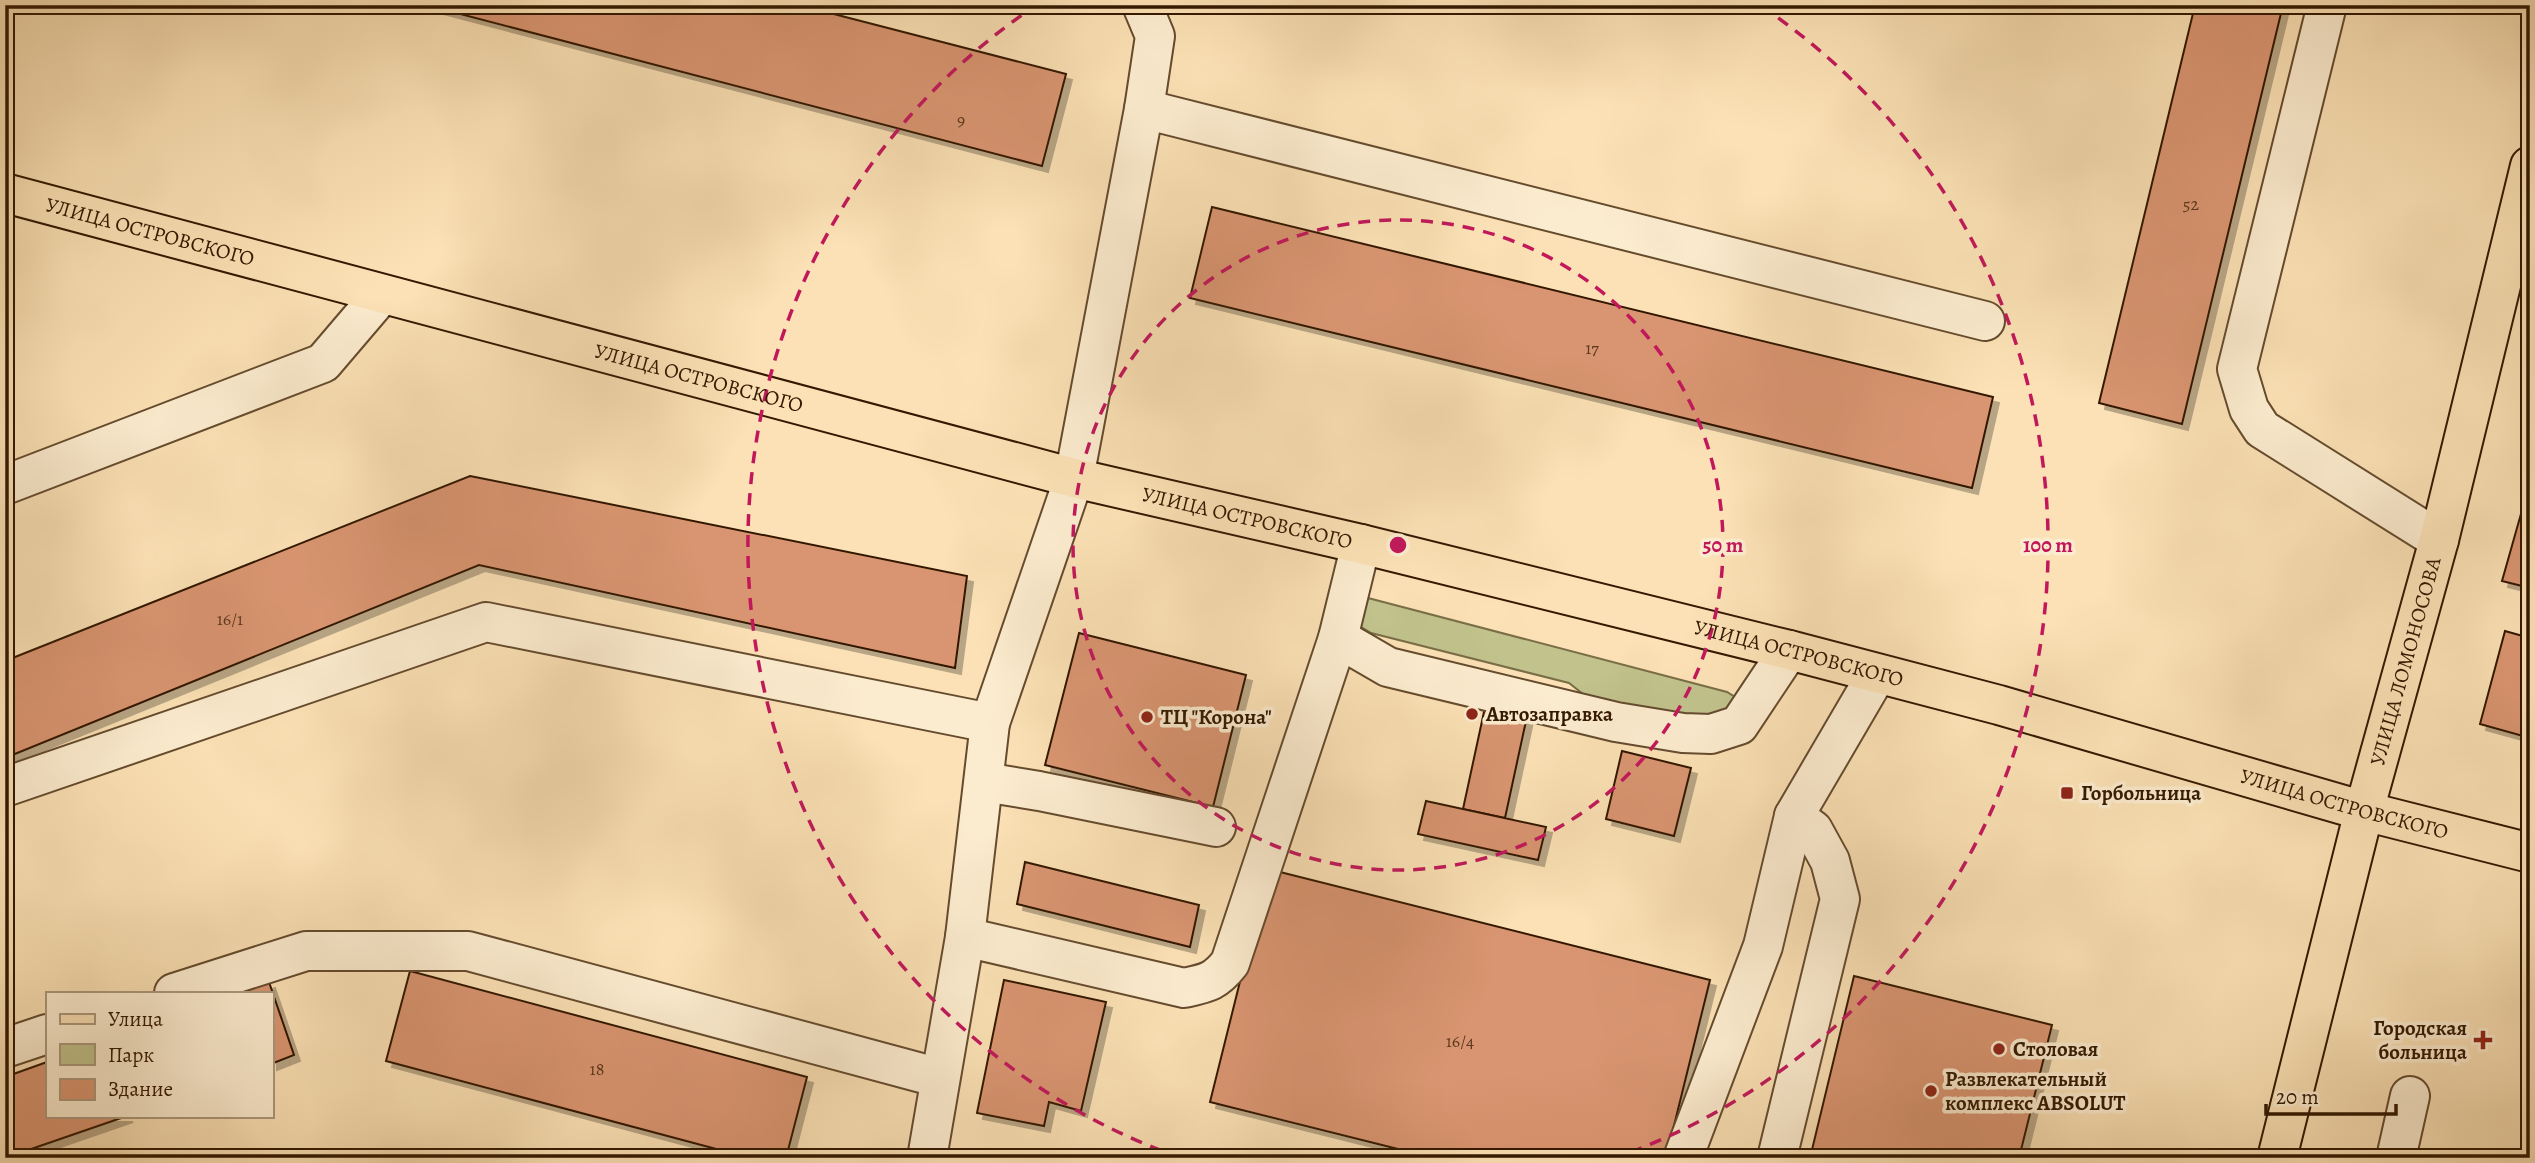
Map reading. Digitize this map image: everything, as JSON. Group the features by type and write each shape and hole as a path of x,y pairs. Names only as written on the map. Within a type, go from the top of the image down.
{"main road":[{"name":"УЛИЦА ЛОМОНОСОВА","path":"2277,1158 2364,811 2439,540 2528,177"},
{"name":"УЛИЦА ОСТРОВСКОГО","path":"5,193 1074,478 1361,544 1788,650 2012,709 2364,811 2530,853"}],"lane":[{"path":"927,1158 965,937 990,723 1074,478 1144,109 1155,36 1142,5"},
{"path":"2328,5 2237,369 2249,409 2262,429 2439,540"},
{"path":"1144,109 1985,321"},
{"path":"5,485 323,363 381,295"},
{"path":"965,937 1184,988 1209,983 1220,976 1230,963 1338,638 1361,544"},
{"path":"5,787 486,622 990,723"},
{"path":"1338,638 1388,667 1616,722 1697,734 1711,734 1739,725 1788,650"},
{"path":"1683,1158 1763,946 1794,816 1877,674"},
{"path":"984,782 1216,827"},
{"path":"1777,1158 1840,899 1830,862 1824,851 1812,830 1794,816"},
{"path":"177,992 306,950 468,951 940,1078"},
{"path":"5,1048 46,1034"},
{"path":"2396,1158 2410,1096"}],"green space":[{"path":"1349,593 1727,692 1737,701 1709,726 1583,694 1569,683 1371,633 1358,625"}],"building":[{"path":"426,5 799,5 1066,74 1042,166"},
{"path":"2195,5 2283,5 2182,424 2099,403"},
{"path":"1212,207 1993,397 1972,488 1190,298"},
{"path":"470,476 967,576 955,668 479,565 5,758 5,661"},
{"path":"2530,482 2530,588 2502,581"},
{"path":"2505,631 2530,638 2530,738 2480,724"},
{"name":"ТЦ \"Корона\"","path":"1079,633 1246,675 1213,807 1045,765"},
{"path":"1487,698 1529,707 1505,818 1463,809"},
{"path":"1622,751 1691,768 1674,836 1606,819"},
{"path":"1426,801 1546,827 1538,860 1418,834"},
{"path":"1025,862 1199,905 1190,947 1017,904"},
{"path":"1268,869 1710,980 1666,1158 1434,1158 1210,1102"},
{"path":"410,971 807,1077 786,1158 750,1158 386,1061"},
{"name":"Развлекательный комплекс ABSOLUT","path":"1854,976 2052,1025 2019,1158 1810,1158"},
{"path":"1004,980 1106,1002 1081,1111 1049,1102 1044,1126 977,1113"},
{"path":"269,982 272,992 242,992"},
{"path":"273,994 294,1055 273,1063"},
{"path":"46,1062 46,1118 121,1118 5,1158 5,1077"}],"place":[{"name":"Автозаправка","path":"1472,714"},
{"name":"ТЦ \"Корона\"","path":"1147,717"},
{"name":"Горбольница","path":"2067,793"},
{"name":"Городская больница","path":"2483,1040"},
{"name":"Столовая","path":"1999,1049"},
{"name":"Развлекательный комплекс ABSOLUT","path":"1931,1091"}]}
